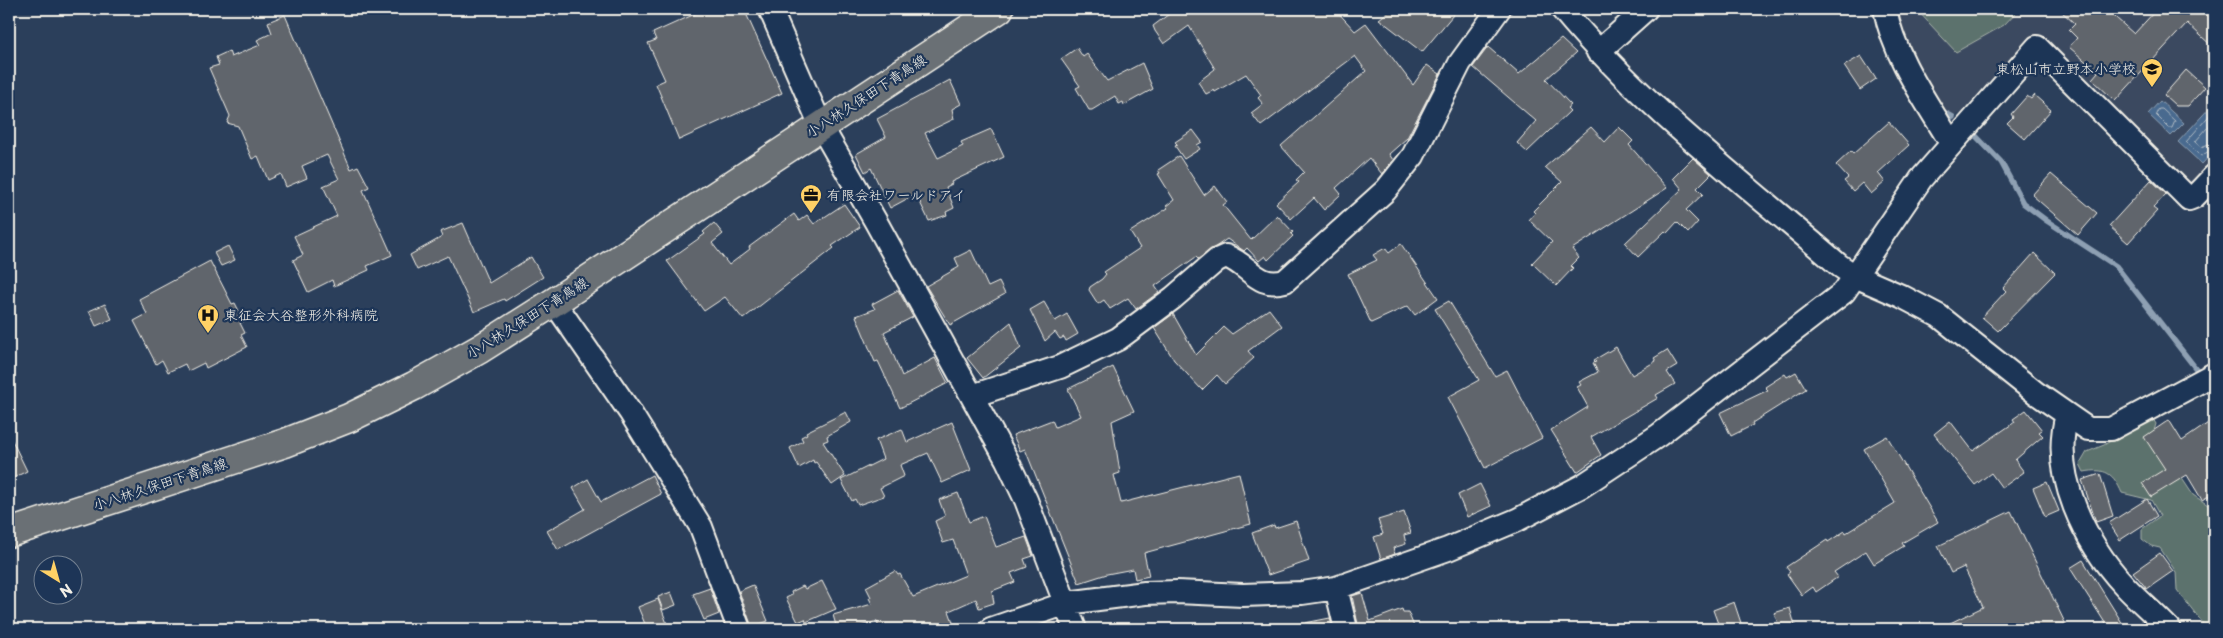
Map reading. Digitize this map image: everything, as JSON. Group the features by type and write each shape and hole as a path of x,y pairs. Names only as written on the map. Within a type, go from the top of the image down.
{"main road":[{"name":"小八林久保田下青鳥線","path":"9,533 285,443 349,418 472,354 999,9"}],"street":[{"path":"770,9 820,126 972,396 1026,500 1067,603 1075,629"},
{"path":"972,396 1060,367 1118,338 1173,298 1217,260 1226,256 1238,260 1256,278 1273,285 1285,281 1359,216 1413,156 1460,63 1498,9"},
{"path":"1562,9 1598,52 1664,114 1840,266 1855,276 1901,296 1939,316 2067,415 2088,429 2111,429 2214,374"},
{"path":"1598,52 1646,9"},
{"path":"1885,9 1887,22 1909,74 1951,143"},
{"path":"991,629 1067,603 1145,592 1243,595 1302,593 1336,588 1448,549 1517,520 1582,486 1659,435 1797,328 1833,303 1844,292 1921,179 2037,47 2188,199 2194,197 2212,182"},
{"path":"554,302 630,412 701,527 738,629"},
{"path":"2067,415 2062,432 2064,463 2072,500 2087,532 2103,559 2125,586 2169,629"},
{"path":"1336,588 1346,629"}],"shaded area":[{"name":"東松山市立野本小学校","path":"1894,9 2214,9 2214,167 2194,186 2181,185 2042,34 2035,35 2017,50 1960,114 1953,115 1942,110 1908,51"}],"green space":[{"path":"1916,9 2019,9 2004,25 1956,52"},
{"path":"2153,419 2156,424 2151,441 2179,474 2193,495 2214,509 2214,629 2203,629 2202,622 2177,590 2176,572 2160,548 2151,546 2142,539 2142,529 2160,516 2151,500 2122,493 2108,473 2098,471 2084,472 2080,464 2087,452 2104,445 2139,424"}],"water":[{"path":"2160,101 2184,123 2171,136 2148,114"},
{"path":"2214,103 2214,151 2202,164 2178,142"}],"building":[{"path":"706,9 744,9 782,93 679,140 656,84 665,80 648,43 656,40 653,33"},
{"path":"1180,9 1335,9 1355,31 1366,23 1413,85 1427,65 1440,74 1407,138 1389,154 1393,160 1382,174 1369,158 1336,188 1341,194 1324,210 1314,198 1291,219 1276,203 1299,182 1296,180 1304,172 1281,146 1366,71 1355,56 1261,126 1251,113 1263,104 1258,98 1261,95 1246,74 1215,92 1214,90 1206,94 1198,82 1215,69 1189,26 1164,44 1155,31 1153,26 1173,11 1174,13"},
{"path":"1392,9 1458,9 1422,52 1379,19"},
{"path":"2059,9 2106,9 2134,34 2157,9 2214,9 2214,48 2187,23 2115,101 2092,79 2098,72 2069,47 2077,38 2069,30 2075,24"},
{"path":"285,15 351,169 358,166 369,187 363,190 392,255 367,266 369,270 334,286 332,280 308,292 293,260 303,255 294,236 337,216 323,186 339,179 327,155 302,166 307,178 286,187 281,174 268,180 258,156 252,159 238,126 227,123 230,116 209,68 219,65 216,57 229,51 231,57 260,45 257,40 272,33 268,22"},
{"path":"1561,39 1576,53 1546,79 1571,105 1567,108 1570,111 1527,152 1517,143 1536,121 1473,67 1488,47 1519,74"},
{"path":"1077,48 1083,57 1087,54 1107,81 1142,63 1153,89 1124,105 1123,102 1119,104 1115,96 1089,110 1076,88 1080,86 1061,59"},
{"path":"1861,56 1876,79 1860,90 1844,66"},
{"path":"2186,70 2205,87 2188,106 2176,106 2164,95"},
{"path":"950,80 961,104 952,109 954,119 925,133 938,158 963,146 961,142 991,129 1004,157 951,182 952,184 946,187 954,208 946,212 947,215 929,221 916,194 890,208 871,168 865,172 856,154 886,137 877,119"},
{"path":"2034,95 2051,110 2025,139 2007,123 2013,117 2011,114 2027,96 2031,99"},
{"path":"1889,122 1909,145 1878,173 1885,182 1871,194 1862,183 1853,191 1844,181 1848,178 1836,165 1851,151 1853,154"},
{"path":"1591,127 1605,142 1619,127 1633,141 1629,145 1667,188 1572,249 1579,258 1571,266 1573,268 1556,286 1532,263 1552,242 1529,220 1535,213 1533,211 1562,182 1545,167"},
{"path":"1193,130 1202,142 1197,145 1200,149 1184,159 1175,146 1178,145 1175,142"},
{"path":"1179,156 1204,195 1215,186 1227,202 1223,205 1251,240 1277,215 1293,232 1291,234 1293,236 1268,260 1265,256 1259,261 1247,248 1244,251 1227,239 1198,259 1196,257 1155,286 1159,292 1136,309 1128,298 1110,309 1104,300 1098,304 1089,290 1090,287 1102,279 1106,274 1104,272 1140,248 1130,232 1168,208 1166,206 1174,200 1158,174 1160,173 1158,170"},
{"path":"1693,158 1711,174 1697,188 1703,194 1686,210 1698,222 1688,233 1677,222 1667,233 1665,231 1638,257 1625,243 1682,189 1673,178"},
{"path":"2051,174 2097,213 2078,235 2032,195"},
{"path":"2151,180 2166,194 2153,208 2157,211 2128,243 2109,226"},
{"path":"844,204 860,227 832,246 834,248 743,319 725,297 704,311 667,261 705,234 703,232 714,223 723,234 712,243 729,265 750,249 749,247 794,214 799,221 807,215 814,224"},
{"path":"463,223 489,283 531,257 543,277 505,301 504,299 474,312 448,256 417,270 410,255 442,237 440,232"},
{"path":"1401,244 1438,298 1415,315 1408,306 1371,323 1348,274 1377,260 1373,255 1385,248 1389,253"},
{"path":"228,246 235,260 221,266 214,253"},
{"path":"971,250 988,287 999,282 1005,294 950,325 926,286 959,267 955,258"},
{"path":"2034,253 2055,273 1998,331 1982,317 2006,291 2003,288"},
{"path":"210,261 232,304 235,303 244,321 240,323 245,333 241,335 247,347 206,368 204,363 188,371 185,364 168,372 162,360 156,364 134,321 147,314 139,299"},
{"path":"898,290 913,317 884,332 902,376 935,358 948,383 900,408 878,361 875,362 856,316 875,309 872,304"},
{"path":"1449,301 1495,376 1507,370 1542,438 1485,468 1448,397 1479,380 1435,309"},
{"path":"1044,302 1055,321 1067,314 1078,334 1066,341 1064,337 1060,339 1055,332 1045,341 1030,310"},
{"path":"105,304 112,319 96,326 89,311"},
{"path":"1269,309 1282,326 1248,351 1254,358 1225,384 1217,375 1202,390 1174,360 1154,328 1173,314 1196,355 1224,327 1232,334"},
{"path":"1011,322 1021,348 983,378 967,358"},
{"path":"1616,347 1632,375 1656,361 1654,358 1667,350 1677,366 1667,372 1675,384 1656,395 1658,398 1591,437 1601,455 1577,472 1551,430 1588,407 1577,387 1581,385 1579,382 1598,372 1593,363 1596,362 1594,360"},
{"path":"1113,367 1134,411 1112,421 1120,473 1114,475 1121,503 1239,473 1251,524 1144,553 1149,576 1135,579 1133,569 1107,574 1079,583 1025,449 1020,451 1013,435 1052,420 1055,427 1081,416 1068,389"},
{"path":"1796,372 1806,389 1752,423 1753,425 1731,436 1720,413 1768,390 1765,387 1785,374 1787,377"},
{"path":"2026,410 2042,430 2039,432 2043,436 2015,460 2024,472 2002,488 1991,473 1975,485 1934,434 1950,421 1973,451 2015,422 2013,419"},
{"path":"846,412 851,422 827,436 828,440 823,442 845,476 832,485 813,460 799,468 790,448 803,441 801,437 807,434 806,432"},
{"path":"2214,419 2214,493 2202,500 2187,475 2151,497 2142,483 2165,469 2144,437 2169,420 2182,441"},
{"path":"952,422 971,470 942,483 928,453 900,465 904,476 880,488 884,496 858,505 855,499 852,501 841,480 883,459 876,440 902,429 907,442"},
{"path":"9,434 27,471 9,480"},
{"path":"1887,436 1938,522 1902,543 1904,546 1874,564 1866,551 1834,572 1838,577 1816,592 1813,587 1802,595 1787,574 1790,572 1786,567 1827,540 1828,542 1845,531 1846,533 1895,503 1864,449"},
{"path":"2100,474 2113,516 2096,522 2082,480"},
{"path":"652,475 661,494 558,550 547,531 585,509 573,488 588,479 601,502"},
{"path":"2047,482 2059,511 2045,517 2033,488"},
{"path":"1480,484 1491,506 1467,517 1458,495"},
{"path":"958,493 969,522 984,516 996,547 1026,537 1033,556 1024,559 1027,567 1011,573 1015,582 992,591 994,603 979,608 976,599 949,611 953,622 936,629 879,629 877,621 852,629 837,629 833,615 872,604 866,587 895,571 898,575 900,574 913,597 966,575 953,540 943,543 935,521 945,516 939,500"},
{"path":"2147,499 2157,516 2120,540 2109,523"},
{"path":"2011,511 2068,629 1938,629 1983,607 1964,567 1951,573 1938,546"},
{"path":"1404,512 1411,533 1404,535 1406,544 1393,548 1395,554 1381,559 1374,537 1383,534 1378,520"},
{"path":"1296,521 1309,561 1268,575 1252,533 1274,525 1275,528"},
{"path":"2160,553 2173,571 2147,589 2133,572"},
{"path":"2083,560 2126,629 2109,629 2070,568"},
{"path":"822,581 836,609 806,622 805,619 798,622 786,598 792,595 791,592 803,586 805,589"},
{"path":"753,585 768,621 752,627 739,591"},
{"path":"710,588 719,614 704,620 693,594"},
{"path":"671,592 676,605 663,610 658,597"},
{"path":"1362,593 1370,621 1402,609 1403,612 1408,612 1415,629 1359,629 1352,596"},
{"path":"658,599 669,629 647,629 638,607"},
{"path":"1734,602 1743,629 1720,629 1713,610"},
{"path":"1790,608 1796,629 1780,629 1774,613"},
{"path":"1330,618 1333,629 1306,629 1305,623"}],"waterway":[{"path":"1940,110 1953,117"},
{"path":"1974,134 2001,162 2023,203 2116,266 2197,370"},
{"path":"2211,390 2214,394"}],"place":[{"name":"東松山市立野本小学校","path":"2152,88"},
{"name":"有限会社ワールドアイ","path":"811,214"},
{"name":"東征会大谷整形外科病院","path":"208,334"}]}
